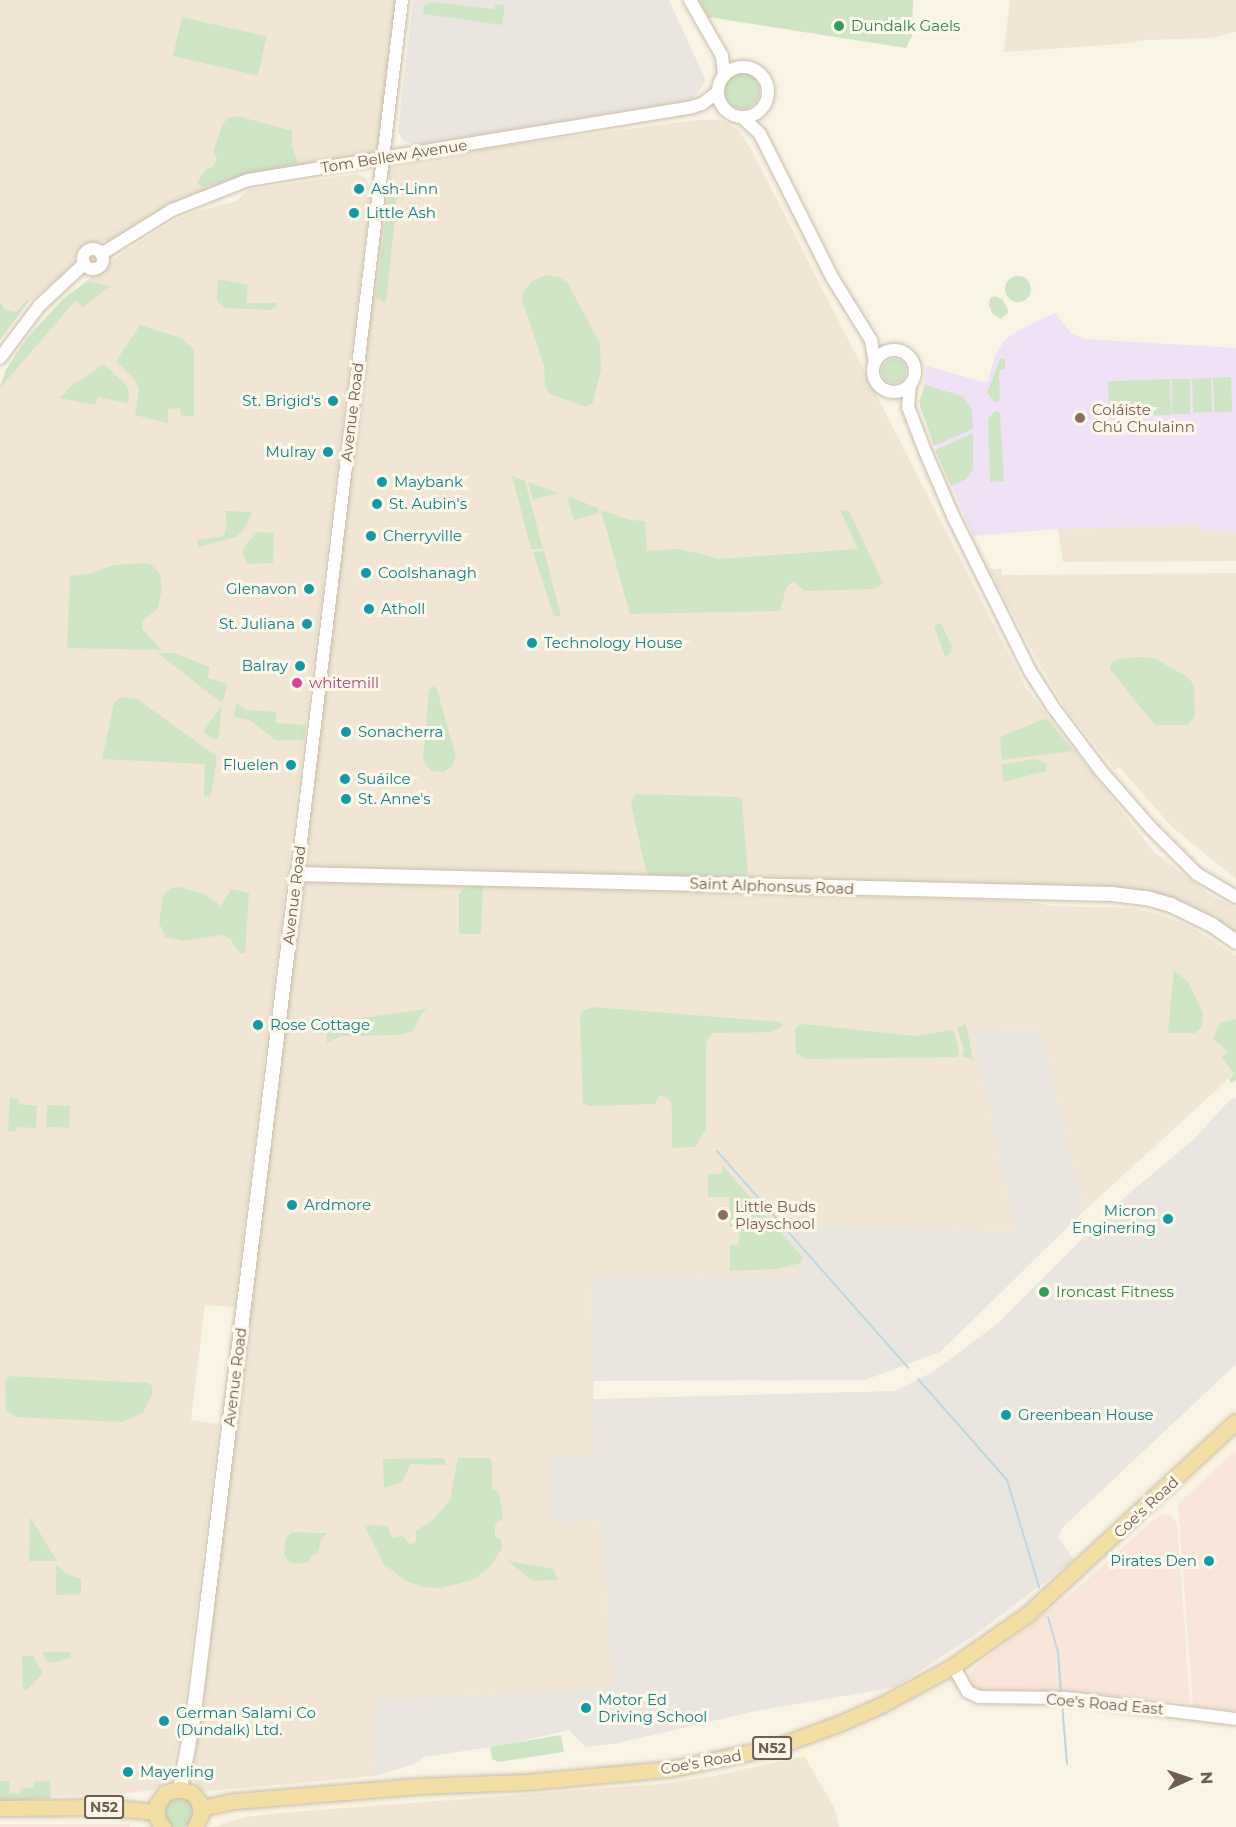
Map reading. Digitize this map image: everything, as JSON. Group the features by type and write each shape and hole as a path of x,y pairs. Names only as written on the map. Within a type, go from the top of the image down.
{"main road":[{"name":"Saint Alphonsus Road","path":"297,874 1112,894 1150,899 1171,905 1212,925 1236,942"},
{"name":"Avenue Road","path":"180,1789 192,1727 297,874"},
{"name":"Coe's Road","path":"201,1808 235,1801 626,1774 716,1761 775,1747 838,1724 881,1705 953,1666 1047,1598 1236,1421"},
{"path":"163,1827 156,1812 157,1804 166,1792 180,1789 192,1792 201,1808 199,1821 195,1827"},
{"name":"N52","path":"0,1808 104,1807 156,1812"}],"street":[{"name":"Avenue Road","path":"297,874 402,0"},
{"path":"690,0 722,56 724,76 718,92 724,109 742,117 760,134 833,279 871,340 875,362 873,374 876,382 885,390 893,392 910,384"},
{"path":"722,56 739,67 753,69 764,79 767,96 759,111 760,134"},
{"path":"724,76 739,67"},
{"name":"Tom Bellew Avenue","path":"702,104 718,92"},
{"name":"Tom Bellew Avenue","path":"0,358 39,306 84,264 92,269 98,267 102,263 101,254 172,210 232,185 271,175 702,104 724,109"},
{"path":"742,117 759,111"},
{"path":"871,340 889,350 900,351 911,358 915,369 910,384 908,407"},
{"path":"875,362 889,350"},
{"path":"893,392 908,407 952,516 1030,671 1053,707 1101,771 1175,854 1201,876 1236,897"},
{"name":"Coe's Road East","path":"953,1666 968,1692 979,1697 1061,1698 1236,1719"}],"shaded area":[{"path":"0,0 397,0 379,146 373,155 271,172 114,239 86,244 76,255 72,269 29,301 0,340"},
{"path":"413,0 669,0 706,81 692,100 419,145 403,141 398,131"},
{"path":"1010,0 1236,0 1236,32 1211,38 1147,40 1004,52"},
{"path":"696,120 721,120 739,130 754,155 1026,688 1153,851 1213,897 1236,907 1236,936 1142,892 330,871 304,867 387,166 396,160"},
{"path":"357,174 366,178 371,192 234,1307 205,1305 191,1420 219,1424 181,1733 172,1767 160,1786 153,1790 111,1795 0,1796 0,384 15,355 63,299 125,251 172,222 193,212 237,201 248,190"},
{"name":"Coláiste Chú Chulainn","path":"1055,313 1072,334 1085,339 1236,348 1236,532 1199,530 1198,525 1058,529 973,536 920,408 927,366 987,383 996,354 1004,341 1017,331"},
{"path":"1199,525 1199,530 1236,532 1236,561 1063,562 1058,529"},
{"path":"989,569 1002,569 1002,575 1236,573 1236,879 1172,827 1119,767 1115,770 1066,709"},
{"path":"302,880 1023,901 1052,906 1133,908 1165,916 1193,928 1236,956 1236,1072 1084,1211 1041,1032 972,1029 1016,1231 775,1225 803,1258 800,1277 591,1278 595,1458 550,1457 602,1527 613,1689 377,1700 374,1776 198,1792 192,1773"},
{"path":"972,1029 1041,1032 1084,1211 940,1352 865,1380 593,1381 591,1278 800,1277 802,1257 774,1225 1016,1231"},
{"path":"1236,1098 1236,1364 1064,1526 1058,1537 1074,1560 976,1634 895,1687 751,1712 618,1743 585,1747 569,1730 510,1744 424,1757 414,1764 374,1776 376,1700 613,1689 602,1527 599,1521 553,1523 549,1457 594,1457 593,1399 895,1391 933,1372 996,1325 1119,1202 1193,1140 1230,1100"},
{"path":"1236,1450 1236,1711 1193,1706 1178,1504"},
{"path":"1164,1514 1171,1516 1177,1524 1190,1703 1065,1691 982,1690 973,1687 970,1673 976,1666 1079,1587 1153,1520"},
{"path":"804,1756 834,1807 839,1827 212,1827 246,1817 279,1813 661,1784 709,1777"},
{"path":"0,1824 130,1824 130,1827 0,1827"}],"green space":[{"name":"Dundalk Gaels","path":"699,0 913,0 912,36 906,48 708,17"},
{"path":"432,2 495,9 495,4 505,5 502,25 423,14 424,6"},
{"path":"182,17 267,37 258,76 173,56"},
{"path":"742,73 754,79 760,91 754,103 742,109 730,103 724,91 730,79"},
{"path":"238,116 292,131 292,145 298,163 202,187 197,183 206,169 213,167 217,158 213,153 222,125 228,118"},
{"path":"389,192 397,199 386,303 376,297"},
{"path":"547,275 559,277 568,284 600,343 601,369 593,402 586,407 550,394 545,387 544,365 522,299 523,293 533,280"},
{"path":"1018,276 1027,280 1031,289 1027,298 1018,302 1009,298 1005,289 1009,280"},
{"path":"218,279 248,285 246,303 276,303 276,307 271,310 225,308 217,301"},
{"path":"88,281 110,286 83,307 75,301 0,388 6,370 27,338 63,299"},
{"path":"994,296 1002,299 1008,310 1008,313 1001,319 992,313 989,305 990,298"},
{"path":"27,300 29,301 0,340 0,302 5,310 16,312"},
{"path":"140,325 181,338 194,350 194,417 181,415 180,408 168,409 168,423 135,415 139,390 136,381 116,361"},
{"path":"894,359 903,362 906,371 903,380 894,383 885,380 882,371 885,362"},
{"path":"1000,359 1005,359 1005,369 999,370 1000,401 995,402 987,393"},
{"path":"104,364 127,386 128,403 98,397 95,405 60,398 70,387"},
{"path":"1231,377 1232,412 1214,413 1213,378"},
{"path":"1211,378 1212,412 1193,413 1192,379"},
{"path":"1170,379 1171,415 1109,417 1108,381"},
{"path":"1172,379 1190,379 1190,414 1172,414"},
{"path":"925,385 962,396 972,409 973,429 934,446 919,402"},
{"path":"995,411 1000,412 1004,481 990,482 988,419"},
{"path":"973,433 973,470 966,479 951,486 935,450"},
{"path":"512,476 525,481 543,549 531,549"},
{"path":"528,482 558,493 533,500"},
{"path":"570,497 598,508 599,513 574,520 567,499"},
{"path":"601,510 630,520 645,521 647,551 680,549 720,559 858,549 840,510 844,510 850,513 883,583 875,589 805,591 793,581 786,588 780,611 630,614"},
{"path":"225,511 252,512 245,528 236,537 199,547 197,540 224,536 227,523"},
{"path":"257,532 274,533 273,563 248,564 243,555 243,549"},
{"path":"544,551 561,616 554,616 533,552"},
{"path":"151,564 160,575 162,589 158,608 143,621 142,629 162,650 67,648 70,576 88,574 114,565"},
{"path":"941,623 952,647 951,653 945,657 934,626"},
{"path":"157,653 173,653 210,667 208,678 228,684 222,703"},
{"path":"1154,658 1189,678 1194,686 1195,716 1188,725 1155,725 1110,669 1111,663 1118,659"},
{"path":"433,686 437,689 456,757 452,766 444,772 431,771 423,761 429,690"},
{"path":"121,697 137,699 215,755 217,759 211,795 204,797 205,764 102,759 114,703"},
{"path":"236,703 246,710 276,712 276,723 306,725 304,740 275,740 250,720 234,717"},
{"path":"222,705 218,738 213,739 203,732"},
{"path":"1046,718 1073,751 1002,760 1000,737"},
{"path":"1034,759 1046,763 1046,771 1003,782 1002,765"},
{"path":"635,794 739,797 742,801 748,873 745,877 651,875 646,871 631,804"},
{"path":"467,886 483,886 481,934 459,934 459,894"},
{"path":"179,887 204,894 221,906 231,889 249,893 245,953 240,953 230,939 221,935 184,941 165,937 159,922 163,896 171,888"},
{"path":"1174,970 1188,982 1203,1013 1202,1027 1195,1033 1168,1033"},
{"path":"593,1007 780,1022 783,1026 772,1032 713,1033 709,1036 706,1044 706,1129 695,1147 672,1148 671,1102 666,1097 659,1096 655,1104 588,1106 583,1103 580,1018 583,1010"},
{"path":"427,1009 412,1032 400,1035 341,1036 327,1043 326,1023"},
{"path":"1236,1019 1236,1080 1231,1083 1229,1080 1234,1074 1222,1058 1228,1051 1213,1039 1220,1023"},
{"path":"802,1024 916,1036 952,1030 959,1052 957,1057 806,1059 796,1053 795,1029"},
{"path":"965,1024 973,1060 962,1056 964,1050 957,1028"},
{"path":"10,1098 19,1099 19,1104 37,1106 36,1128 17,1127 16,1132 8,1131"},
{"path":"47,1105 70,1106 69,1128 46,1127"},
{"path":"722,1165 803,1258 801,1263 777,1269 730,1271 730,1245 739,1244 739,1229 730,1229 729,1197 708,1197 708,1175 722,1173"},
{"path":"10,1376 148,1383 152,1386 152,1395 143,1413 122,1422 15,1417 6,1410 5,1382"},
{"path":"444,1458 446,1465 411,1464 402,1482 384,1488 383,1459"},
{"path":"458,1458 489,1458 492,1461 492,1489 499,1492 503,1518 495,1525 495,1537 501,1539 502,1548 490,1567 472,1580 441,1588 423,1587 406,1581 384,1564 364,1525 388,1526 392,1538 403,1536 410,1545 416,1542 416,1531 434,1519 450,1500"},
{"path":"30,1517 57,1561 29,1561"},
{"path":"293,1532 327,1533 321,1540 318,1553 312,1555 309,1562 297,1564 290,1563 284,1555 286,1538"},
{"path":"508,1561 553,1569 558,1580 533,1581"},
{"path":"56,1564 67,1574 81,1579 81,1594 56,1595"},
{"path":"42,1652 71,1652 71,1658 52,1663 46,1661"},
{"path":"22,1656 33,1656 43,1673 27,1690 23,1690"},
{"path":"561,1735 564,1752 498,1762 492,1759 490,1747"},
{"path":"0,1781 9,1781 10,1793 20,1793 21,1789 33,1787 34,1782 50,1781 51,1798 0,1802"},
{"path":"178,1796 189,1801 194,1812 189,1823 178,1828 167,1823 162,1812 167,1801"}],"waterway":[{"path":"717,1151 908,1368"},
{"path":"918,1379 1007,1480 1039,1587"},
{"path":"1048,1617 1058,1652 1061,1694"},
{"path":"1062,1703 1067,1764"}],"place":[{"name":"Dundalk Gaels","path":"839,26"},
{"name":"Ash-Linn","path":"359,189"},
{"name":"Little Ash","path":"354,213"},
{"name":"St. Brigid's","path":"333,401"},
{"name":"Coláiste Chú Chulainn","path":"1080,418"},
{"name":"Mulray","path":"328,452"},
{"name":"Maybank","path":"382,482"},
{"name":"St. Aubin's","path":"377,504"},
{"name":"Cherryville","path":"371,536"},
{"name":"Coolshanagh","path":"366,573"},
{"name":"Glenavon","path":"309,589"},
{"name":"Atholl","path":"369,609"},
{"name":"St. Juliana","path":"307,624"},
{"name":"Technology House","path":"532,643"},
{"name":"Balray","path":"300,666"},
{"name":"whitemill","path":"297,683"},
{"name":"Sonacherra","path":"346,732"},
{"name":"Fluelen","path":"291,765"},
{"name":"Suáilce","path":"345,779"},
{"name":"St. Anne's","path":"346,799"},
{"name":"Rose Cottage","path":"258,1025"},
{"name":"Ardmore","path":"292,1205"},
{"name":"Little Buds Playschool","path":"723,1215"},
{"name":"Micron Enginering","path":"1168,1219"},
{"name":"Ironcast Fitness","path":"1044,1292"},
{"name":"Greenbean House","path":"1006,1415"},
{"name":"Pirates Den","path":"1209,1561"},
{"name":"Motor Ed Driving School","path":"586,1708"},
{"name":"German Salami Co (Dundalk) Ltd.","path":"164,1721"},
{"name":"Mayerling","path":"128,1772"}]}
